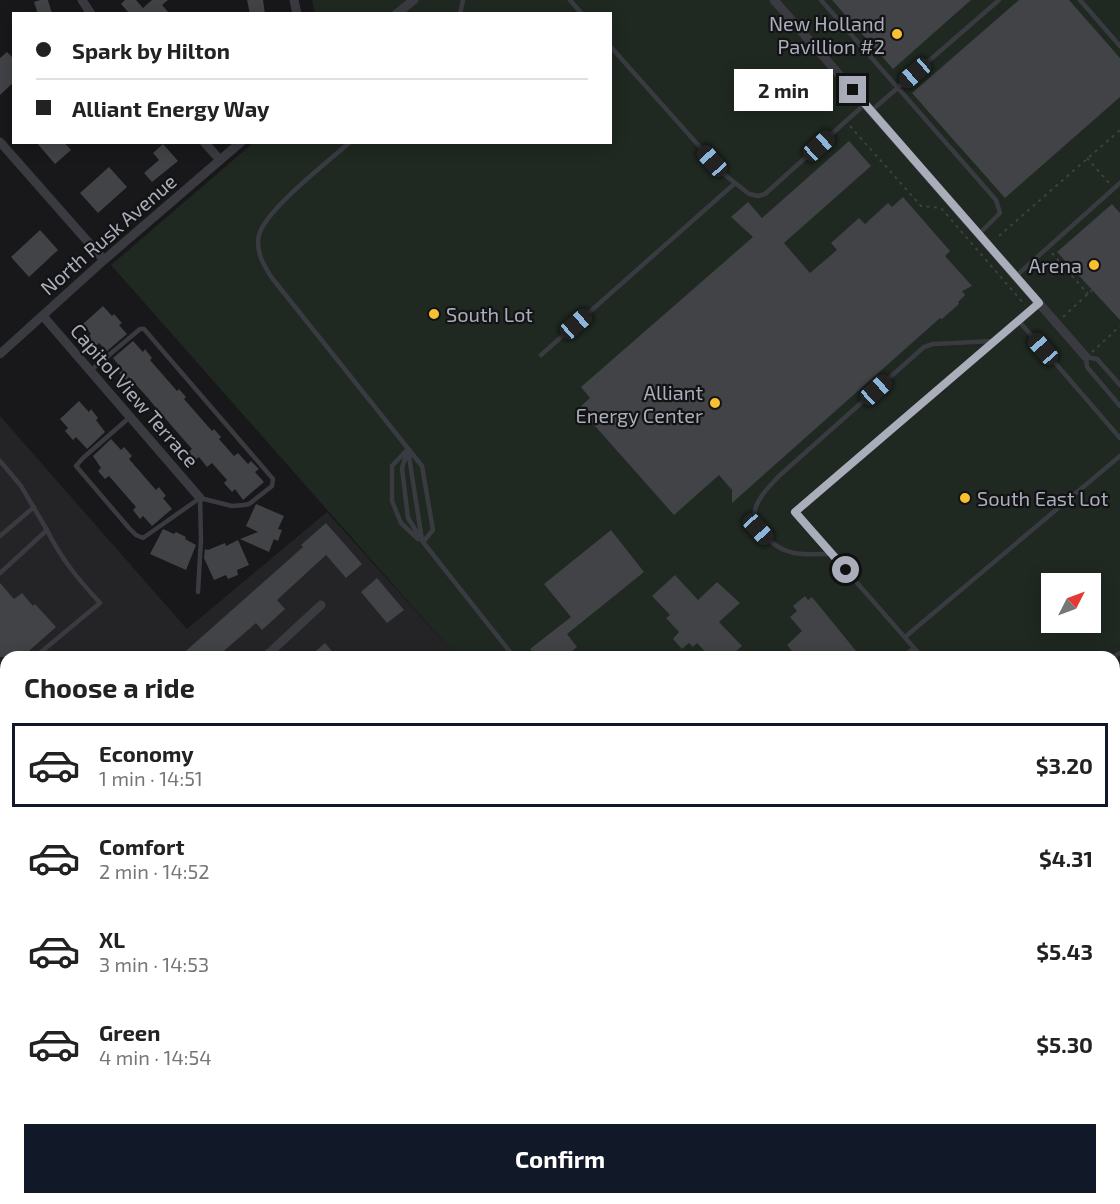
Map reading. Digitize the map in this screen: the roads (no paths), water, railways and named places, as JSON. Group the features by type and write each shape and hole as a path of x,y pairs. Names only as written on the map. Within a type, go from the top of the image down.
{"street":[{"path":"399,12 414,0"},
{"path":"774,0 1086,357"},
{"path":"0,142 104,260"},
{"path":"206,144 220,160"},
{"name":"North Rusk Avenue","path":"0,354 104,260 239,144"},
{"name":"Capitol View Terrace","path":"43,316 200,498"},
{"path":"271,651 321,605"}],"lane":[{"path":"570,0 580,12"},
{"path":"821,0 996,200 1000,213 979,234"},
{"path":"612,48 734,184 750,194 758,195 765,194 846,122 898,87 999,0"},
{"path":"1080,0 1120,46"},
{"path":"348,144 276,209 263,225 258,250 272,278 422,466 433,530 423,542"},
{"path":"1016,276 1120,183"},
{"path":"541,355 734,184"},
{"path":"917,651 795,512 1039,303"},
{"path":"1018,320 1120,438"},
{"path":"90,371 140,329 144,329 273,478 272,486 249,504 232,506 200,498 143,538 136,535 76,466 130,417"},
{"path":"831,554 795,554 779,548 766,538 754,520 755,508 760,495 924,347 933,344 994,341"},
{"path":"1120,385 1097,359 1086,357 1087,367 1120,406"},
{"path":"408,449 423,542"},
{"path":"408,449 402,468 408,518 423,542 509,651"},
{"path":"408,449 392,466 392,501 401,524 423,542"},
{"path":"904,637 1120,456"},
{"path":"0,461 21,486 58,553 100,603 42,651"},
{"path":"198,592 201,539 200,498"},
{"path":"0,536 33,507"},
{"path":"0,573 47,530"},
{"path":"910,651 914,648"}],"place":[{"name":"New Holland Pavillion #2","path":"897,34"},
{"name":"Arena","path":"1094,265"},
{"name":"South Lot","path":"434,314"},
{"name":"Alliant Energy Center","path":"715,403"},
{"name":"South East Lot","path":"965,498"}]}
